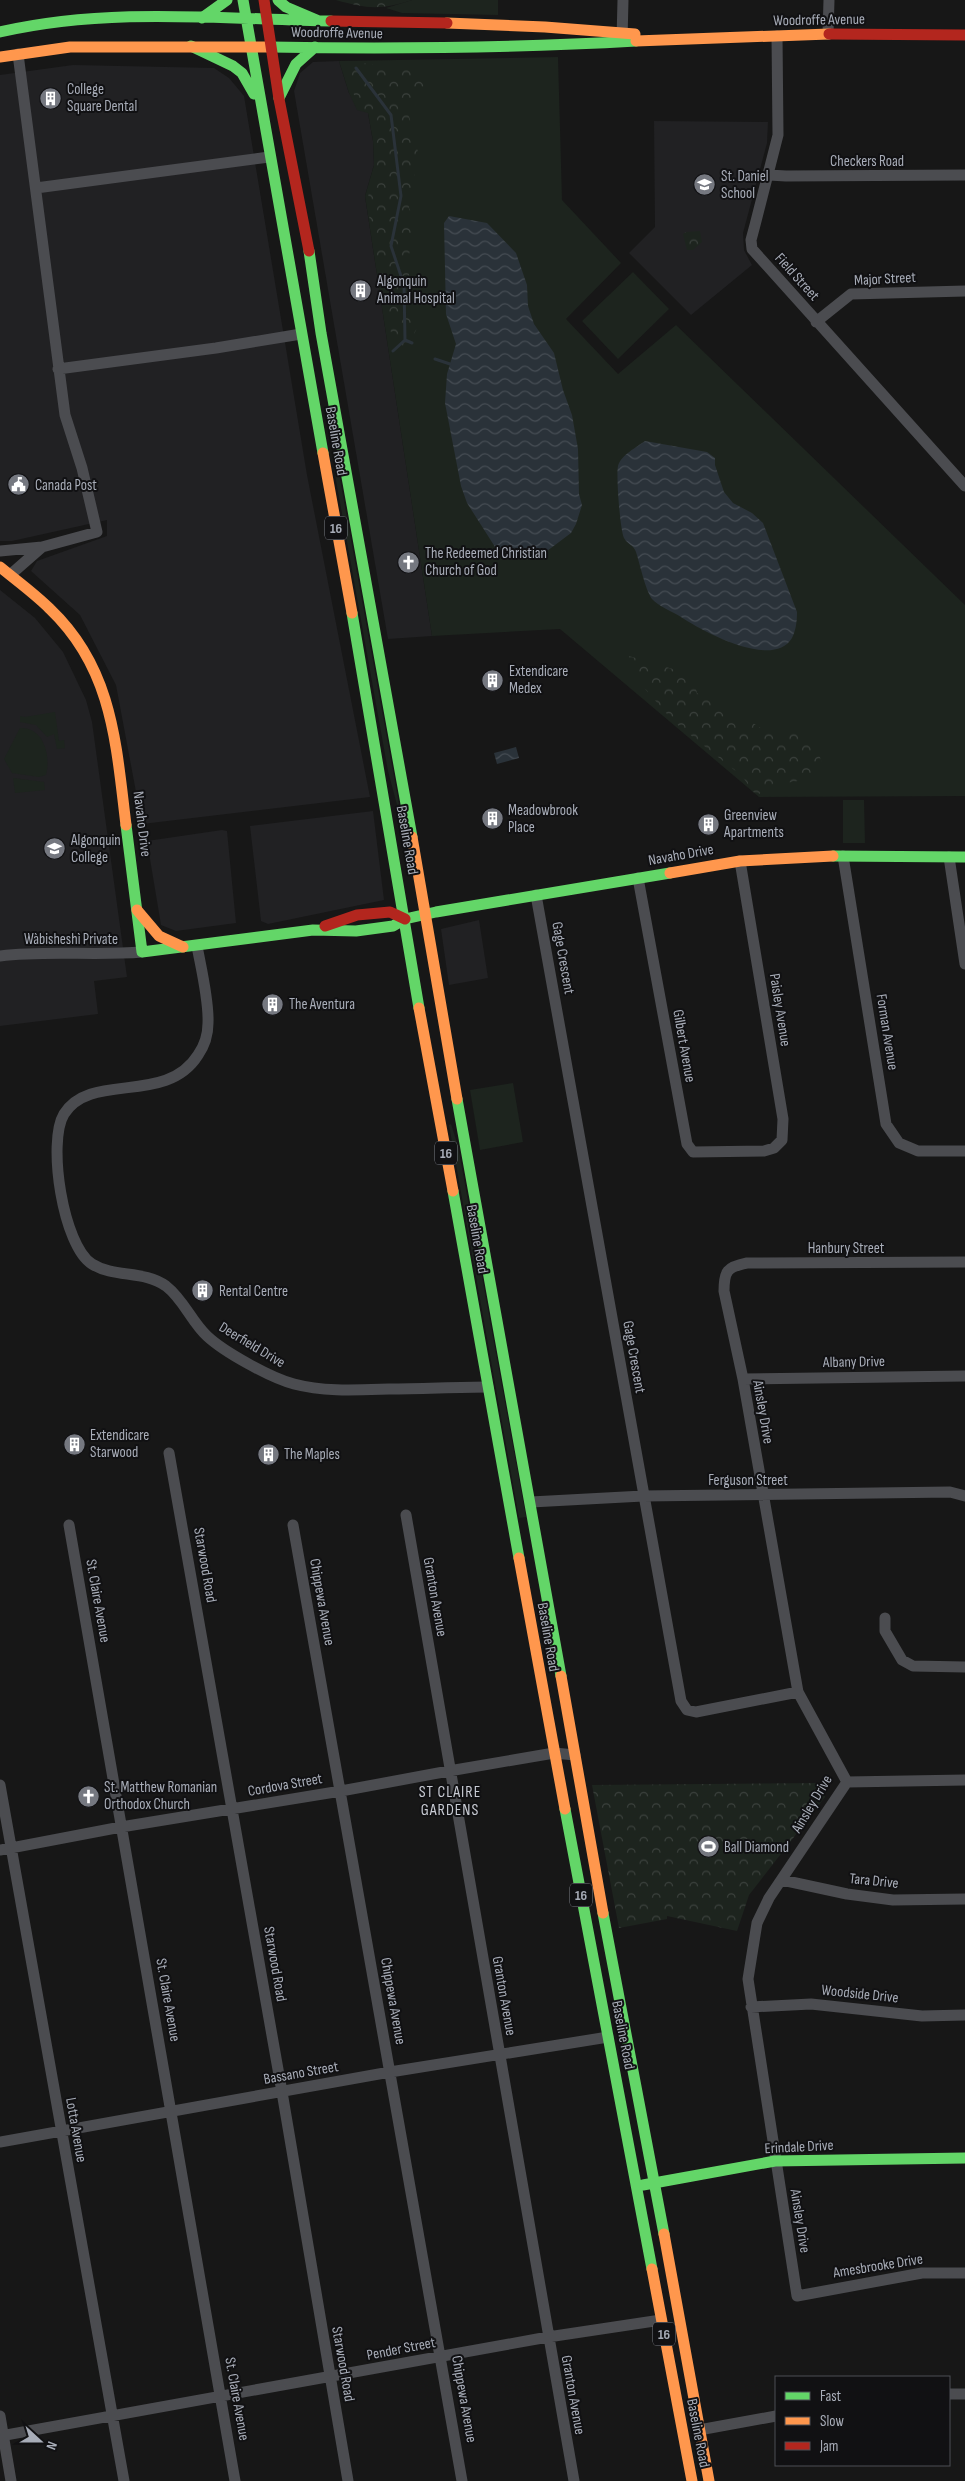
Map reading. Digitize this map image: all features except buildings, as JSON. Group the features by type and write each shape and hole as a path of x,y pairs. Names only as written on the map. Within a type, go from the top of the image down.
{"main road":[{"path":"202,18 227,0"},
{"name":"Baseline Road","path":"242,0 554,1754 692,2481"},
{"name":"Baseline Road","path":"264,0 279,99 308,245 321,332 465,1145 654,2184 680,2312 709,2481"},
{"path":"278,0 286,7 319,21"},
{"name":"Woodroffe Avenue","path":"0,32 22,26 60,20 202,18 563,26 622,37"},
{"name":"Woodroffe Avenue","path":"0,57 70,48 191,46 382,49 567,45 622,37 674,38 828,34 965,35"},
{"path":"191,46 224,61 242,73 260,106"},
{"path":"279,99 296,64 315,47"},
{"path":"301,334 321,332"},
{"name":"Navaho Drive","path":"0,567 51,609 87,654 100,681 113,723 142,952 313,930 357,916 390,912 404,919 740,861 843,856 965,857"},
{"path":"137,909 159,936 183,947"},
{"name":"Erindale Drive","path":"637,2186 775,2161 965,2158"}],"street":[{"path":"622,37 623,0"},
{"path":"828,34 829,0"},
{"name":"Field Street","path":"777,36 778,135 751,240 752,249 965,486"},
{"path":"0,551 42,547 97,532 82,468 65,415 18,54"},
{"path":"36,188 270,157"},
{"name":"Checkers Road","path":"768,174 786,176 965,175"},
{"name":"Major Street","path":"816,322 851,294 965,291"},
{"path":"58,369 301,334"},
{"path":"10,575 42,547"},
{"name":"Forman Avenue","path":"843,856 886,1124 898,1143 918,1151 965,1150"},
{"path":"949,857 965,964"},
{"name":"Paisley Avenue","path":"740,861 783,1118 782,1140 774,1148 760,1151"},
{"name":"Gilbert Avenue","path":"638,878 687,1144 693,1152 760,1151"},
{"name":"Gage Crescent","path":"536,895 681,1701 687,1710 696,1712 798,1692"},
{"name":"Deerfield Drive","path":"197,946 208,1020 206,1039 194,1062 177,1077 156,1084 98,1092 85,1097 64,1114 59,1130 57,1152 60,1187 64,1215 81,1253 95,1266 141,1274 164,1285 182,1300 208,1336 254,1367 287,1382 307,1387 345,1390 488,1387"},
{"name":"Wàbisheshì Private","path":"0,956 22,953 115,954 142,952"},
{"name":"Hanbury Street","path":"728,1270 734,1266 747,1264 965,1262"},
{"name":"Ainsley Drive","path":"728,1270 724,1278 724,1291 742,1379 798,1692 847,1782 769,1898 757,1923 748,1979 797,2296"},
{"name":"Albany Drive","path":"742,1379 965,1376"},
{"name":"Starwood Road","path":"170,1453 348,2481"},
{"name":"Ferguson Street","path":"531,1502 643,1496 762,1496 950,1492 965,1496"},
{"name":"Granton Avenue","path":"406,1515 574,2481"},
{"name":"St. Claire Avenue","path":"69,1525 235,2481"},
{"name":"Chippewa Avenue","path":"293,1525 462,2481"},
{"path":"886,1618 885,1631 902,1660 913,1666 965,1667"},
{"name":"Cordova Street","path":"5,1849 121,1827 341,1791 449,1771 554,1754 575,1755"},
{"path":"847,1782 965,1780"},
{"name":"Lotta Avenue","path":"0,1785 5,1849 61,2130 124,2481"},
{"name":"Tara Drive","path":"782,1880 847,1894 893,1900 965,1899"},
{"name":"Woodside Drive","path":"751,2007 811,2004 922,2016 965,2015"},
{"name":"Bassano Street","path":"0,2142 390,2072 500,2056 608,2037"},
{"name":"Amesbrooke Drive","path":"797,2296 922,2273 965,2273"},
{"name":"Pender Street","path":"2,2436 548,2337 661,2320"},
{"path":"950,2394 965,2394"},
{"path":"0,2416 11,2481"},
{"path":"699,2430 775,2416"}],"shaded area":[{"path":"339,61 349,93 368,113 373,141 374,165 365,196 432,636 388,639 294,91 300,73 313,62"},
{"path":"73,65 214,68 229,78 244,96 307,475 370,797 142,824 116,685 80,615 31,571 37,561 107,536 107,520 12,541 0,541 0,75"},
{"name":"St. Daniel School","path":"654,121 768,122 767,143 743,233 744,250 752,265 691,315 629,253 655,227"},
{"name":"Algonquin College","path":"0,590 35,618 63,652 86,700 92,722 127,977 94,981 98,1014 0,1026"},
{"path":"373,811 384,900 268,924 261,921 250,826"},
{"path":"222,830 227,831 236,923 176,931 161,925 147,841"},
{"path":"479,920 488,978 449,985 441,929"}],"green space":[{"path":"336,0 412,0 382,7 366,7"},
{"path":"412,0 498,0 498,15 402,13 386,8"},
{"path":"558,57 562,200 621,263 566,319 618,374 676,325 965,605 965,796 759,797 560,629 432,636 365,196 374,165 373,141 368,113 357,110 349,93 339,61"},
{"path":"353,62 414,69 429,83 429,88 408,112 418,152 409,208 413,216 415,237 409,254 409,286 417,328 411,340 400,348 392,338 367,205 370,184 376,172 374,161 375,132 370,114 360,105 351,87 346,67"},
{"path":"700,231 702,242 693,250 687,250 683,234"},
{"path":"633,272 669,309 618,359 582,321"},
{"path":"338,468 399,804 397,805 388,771 334,469"},
{"path":"629,656 693,675 697,693 722,705 729,715 753,723 768,733 790,729 799,731 815,746 821,760 823,773 794,782 775,783 759,794 753,792 742,776 674,722 631,673"},
{"path":"55,712 59,741 64,740 65,748 57,749 54,734 47,737 36,725 20,722 20,716 25,717"},
{"path":"20,728 35,732 44,744 47,759 46,775 39,777 12,773 4,759"},
{"path":"13,778 44,782 45,790 15,793"},
{"path":"843,800 864,800 865,843 843,843"},
{"path":"513,1083 523,1142 480,1150 470,1090"},
{"path":"451,1124 458,1146 526,1517 519,1518 449,1125"},
{"path":"824,1783 825,1797 749,1895 737,1931 667,1916 667,1919 619,1928 592,1785"}],"water":[{"path":"449,216 487,223 516,253 527,285 528,306 534,324 554,353 563,390 572,415 578,449 579,494 582,505 576,524 571,533 547,551 525,558 508,556 497,550 467,503 461,486 445,403 447,374 456,344 446,314 444,223"},
{"path":"645,441 707,452 715,458 715,465 724,492 733,503 752,513 763,523 797,612 792,638 783,647 770,650 737,645 705,631 655,602 649,595 635,550 624,538 618,491 618,466 620,462 626,455"},
{"path":"516,747 519,758 497,764 494,753"}],"waterway":[{"path":"356,68 391,115 401,196 391,246 404,285 405,340 393,351"},
{"path":"405,340 412,343"},
{"path":"435,359 450,364"}],"traffic: fast":[{"path":"202,18 227,0"},
{"path":"243,0 323,453"},
{"path":"278,0 286,7 319,21"},
{"path":"0,32 41,24 123,17 165,16 331,21"},
{"path":"270,47 453,47 636,41"},
{"path":"191,46 233,66 242,73 254,94"},
{"path":"279,98 296,64 315,47"},
{"path":"309,251 321,333 412,837"},
{"path":"352,613 419,1008"},
{"path":"126,825 142,952 313,930 356,931 393,926 405,919 436,912 670,873"},
{"path":"833,856 965,857"},
{"path":"457,1099 561,1676"},
{"path":"453,1191 519,1558"},
{"path":"565,1809 652,2269"},
{"path":"603,1913 664,2234"},
{"path":"643,2185 775,2161 965,2158"}],"traffic: slow":[{"path":"447,23 545,27 635,34"},
{"path":"636,41 829,34"},
{"path":"0,57 70,47 270,47"},
{"path":"323,453 352,613"},
{"path":"0,567 50,609 71,632 87,657 99,682 108,709 119,766 126,825"},
{"path":"412,837 457,1099"},
{"path":"670,873 740,861 833,856"},
{"path":"137,910 159,936 183,947"},
{"path":"419,1008 453,1191"},
{"path":"519,1558 565,1809"},
{"path":"561,1676 603,1913"},
{"path":"664,2234 709,2481"},
{"path":"652,2269 692,2481"}],"traffic: jam":[{"path":"264,0 279,99 309,251"},
{"path":"331,21 447,23"},
{"path":"829,34 965,35"},
{"path":"325,926 357,915 390,912 405,919"}],"place":[{"name":"College Square Dental","path":"51,98"},
{"name":"St. Daniel School","path":"705,185"},
{"name":"Algonquin Animal Hospital","path":"361,290"},
{"name":"Canada Post","path":"19,485"},
{"name":"The Redeemed Christian Church of God","path":"409,562"},
{"name":"Extendicare Medex","path":"493,680"},
{"name":"Meadowbrook Place","path":"492,819"},
{"name":"Greenview Apartments","path":"708,824"},
{"name":"Algonquin College","path":"55,849"},
{"name":"The Aventura","path":"273,1004"},
{"name":"Rental Centre","path":"203,1291"},
{"name":"Extendicare Starwood","path":"74,1444"},
{"name":"The Maples","path":"268,1454"},
{"name":"St. Matthew Romanian Orthodox Church","path":"88,1796"},
{"name":"Ball Diamond","path":"708,1847"}],"district":[{"name":"ST CLAIRE GARDENS","path":"450,1801"}]}
